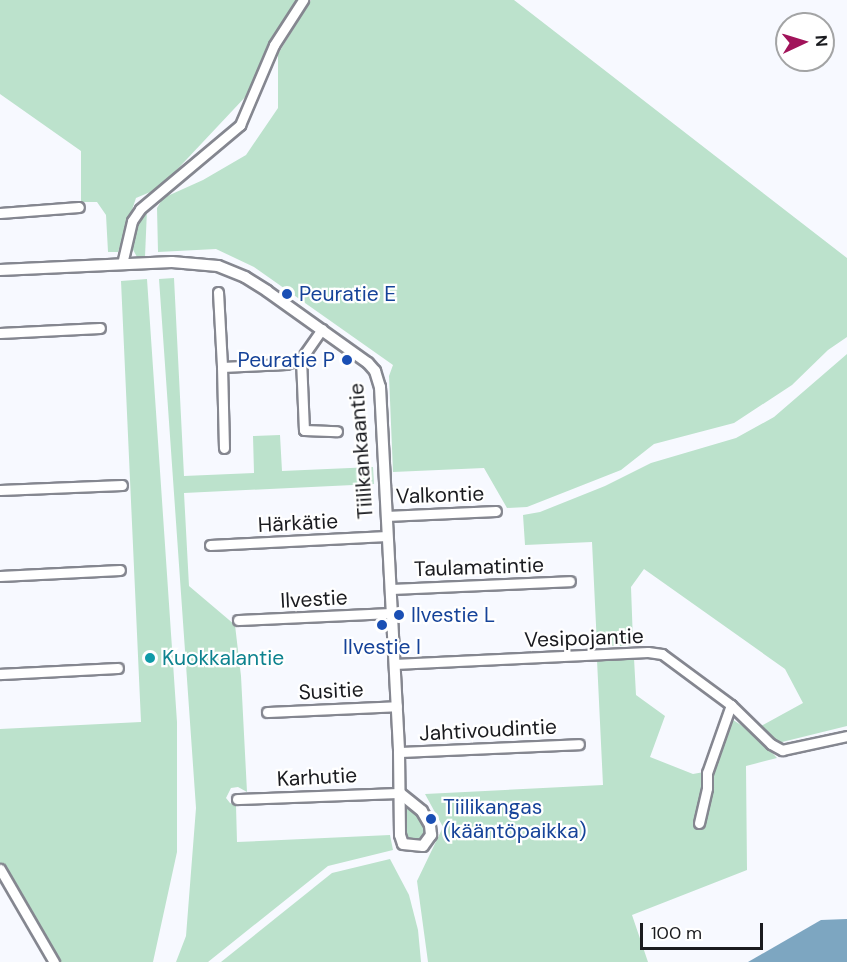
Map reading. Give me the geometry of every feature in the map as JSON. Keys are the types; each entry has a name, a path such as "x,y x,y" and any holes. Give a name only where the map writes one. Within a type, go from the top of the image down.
{"street":[{"path":"122,264 132,221 140,209 240,126 274,45 303,0"},
{"path":"0,213 79,207"},
{"name":"Tiilikankaantie","path":"0,270 188,262 226,268 261,286 368,363 381,387 386,516 397,706 400,793 403,844 423,846 431,835 430,825 422,811 400,793"},
{"path":"218,292 224,448"},
{"path":"0,333 100,328"},
{"path":"222,367 286,364 301,359 322,329"},
{"path":"301,359 304,430 337,430"},
{"path":"0,490 123,485"},
{"name":"Valkontie","path":"386,516 496,511"},
{"name":"Härkätie","path":"210,545 387,536"},
{"path":"0,576 120,570"},
{"name":"Taulamatintie","path":"390,589 570,581"},
{"name":"Ilvestie","path":"238,620 392,613"},
{"name":"Vesipojantie","path":"394,664 648,652 662,654 731,705 771,744 782,750 847,735"},
{"path":"0,674 118,668"},
{"path":"699,823 707,788 707,773 731,705"},
{"name":"Susitie","path":"267,712 397,706"},
{"name":"Jahtivoudintie","path":"399,752 579,744"},
{"name":"Karhutie","path":"237,799 400,793"},
{"path":"0,869 54,962"}],"green space":[{"path":"0,0 297,0 271,41 249,93 171,176 155,190 136,198 118,252 108,252 106,215 97,202 81,202 81,151 0,94"},
{"path":"311,0 514,0 847,258 847,337 828,350 792,385 734,423 654,444 621,470 527,507 507,508 484,468 393,472 389,376 393,365 254,267 216,249 158,252 157,208 163,198 203,180 246,155 278,108 278,54"},
{"path":"147,209 145,257 137,257 131,246 135,221"},
{"path":"174,278 184,476 254,473 253,436 280,435 282,471 373,467 374,484 184,493 189,586 235,625 241,676 247,792 238,787 231,788 226,798 230,803 236,805 237,842 390,835 393,850 328,866 208,962 176,962 186,936 196,808 159,279"},
{"path":"147,279 177,722 177,852 153,962 59,962 0,863 0,729 141,722 121,281"},
{"path":"847,354 847,726 778,743 761,726 803,703 785,669 644,569 631,587 633,642 630,646 597,646 592,542 525,545 523,515 540,512 605,486 651,463 736,438 774,417"},
{"path":"634,658 636,695 665,716 650,757 693,774 715,770 730,718 755,734 777,758 746,766 747,870 632,915 648,962 428,962 417,881 443,827 425,794 603,785 597,660"},
{"path":"404,801 415,808 427,831 425,840 411,843 407,837"},
{"path":"390,859 409,895 418,930 421,962 221,962 332,873"}],"water":[{"path":"847,919 847,962 748,962 821,920"}],"place":[{"name":"Peuratie E","path":"287,294"},
{"name":"Peuratie P","path":"347,360"},
{"name":"Ilvestie L","path":"399,615"},
{"name":"Ilvestie I","path":"382,625"},
{"name":"Kuokkalantie","path":"150,658"},
{"name":"Tiilikangas (kääntöpaikka)","path":"431,819"}]}
